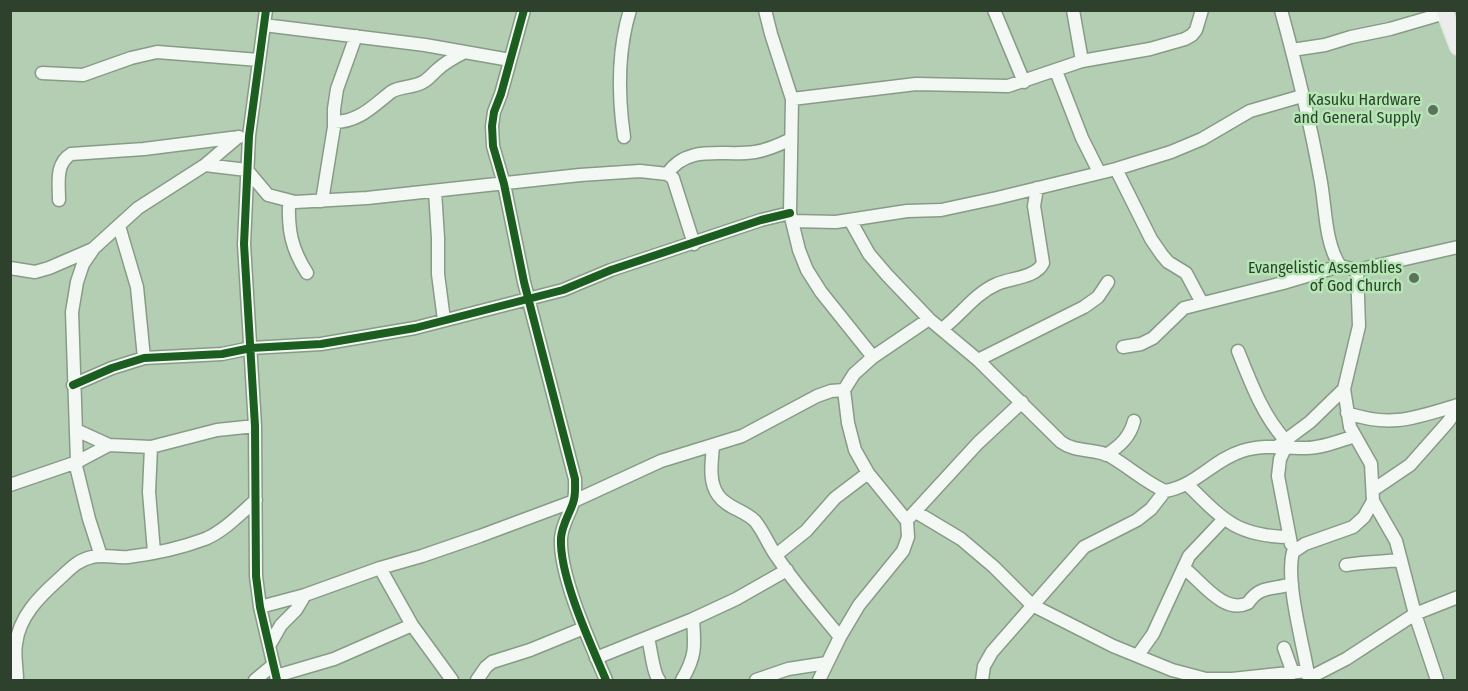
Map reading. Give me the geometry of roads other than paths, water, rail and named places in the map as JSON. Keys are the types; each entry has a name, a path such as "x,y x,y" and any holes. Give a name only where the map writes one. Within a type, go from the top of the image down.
{"main road":[{"path":"1444,12 1457,45"}],"street":[{"path":"266,10 244,137 247,170 244,244 255,426 256,576 269,646 267,677 334,659 412,625"},
{"path":"524,10 492,126 493,146 504,184 528,299 575,479 574,501 563,527 562,547 567,576 584,628 606,681"},
{"path":"624,137 618,74 630,10"},
{"path":"765,10 792,99 791,217 798,250 807,270 834,309 873,357"},
{"path":"994,10 1024,82"},
{"path":"1073,10 1082,61"},
{"path":"792,99 916,84 964,84 995,87 1024,82 1082,61 1150,49 1185,39 1196,30 1202,10"},
{"path":"1281,10 1320,177 1329,237 1333,253 1340,266"},
{"path":"1292,50 1324,45 1390,29 1444,12"},
{"path":"264,25 356,36 510,60"},
{"path":"321,201 328,169 337,89 356,36"},
{"path":"42,73 83,75 138,56 157,52 259,60"},
{"path":"334,122 355,119 380,103 393,91 421,83 449,61 465,52"},
{"path":"1056,71 1078,129 1099,172"},
{"path":"73,385 112,368 144,358 222,354 251,348 321,344 444,320 563,290 611,270 761,220 791,217 818,223 907,211 941,210 1037,188 1116,169 1171,152 1202,139 1250,111 1302,96"},
{"path":"101,556 89,519 76,462 72,312 77,282 83,264 94,248 159,193 205,165 244,137"},
{"path":"59,200 60,165 64,158 71,154 87,151 144,149 244,137"},
{"path":"667,174 674,164 698,155 753,152 772,148 790,139"},
{"path":"205,165 247,170 268,195 290,201 321,201 435,191 580,175 640,171 667,174 673,178 694,243"},
{"path":"1116,169 1151,239 1168,262 1186,273 1202,303"},
{"path":"942,329 962,313 983,291 1009,279 1030,274 1041,267 1043,263 1034,206 1037,188"},
{"path":"435,191 438,274 444,320"},
{"path":"245,210 268,195"},
{"path":"290,201 290,235 298,259 307,273"},
{"path":"850,220 877,264 929,320 978,360 1068,448 1107,455 1140,478 1165,491"},
{"path":"119,226 137,287 144,358"},
{"path":"1123,347 1147,342 1162,331 1184,308 1340,266 1357,270 1458,247"},
{"path":"10,268 35,272 94,248"},
{"path":"1357,270 1359,326 1344,389 1347,413 1355,436 1371,464 1373,495 1396,541 1415,614 1437,681"},
{"path":"978,360 1084,307 1098,297 1108,282"},
{"path":"929,320 873,357 854,374 844,390 848,423 855,450 868,473 911,516 961,539 1011,583 1032,605 1113,646 1185,677 1232,679 1293,673 1308,677 1346,659 1415,614 1458,597"},
{"path":"1238,351 1262,409 1283,444"},
{"path":"1293,552 1278,476 1283,444 1311,422 1344,389"},
{"path":"260,607 305,595 380,568 442,550 574,501 661,461 754,430 817,396 831,391 844,390"},
{"path":"819,681 840,637 859,605 903,551 911,516 978,443 1022,402"},
{"path":"1347,413 1368,420 1399,421 1458,406"},
{"path":"1353,527 1364,517 1373,495 1390,477 1410,465 1422,454 1458,406"},
{"path":"1107,455 1125,440 1134,421"},
{"path":"76,430 109,445 151,447 217,430 255,426"},
{"path":"969,681 1084,547 1137,520 1151,509 1165,491 1188,484 1236,452 1283,444 1306,448 1355,436"},
{"path":"10,485 76,462 109,445"},
{"path":"713,445 711,468 717,495 727,504 745,512 756,523 787,570 840,637"},
{"path":"151,447 150,528 154,552"},
{"path":"776,555 806,531 835,498 868,473"},
{"path":"1373,473 1390,477"},
{"path":"1188,484 1233,526 1268,537 1289,537"},
{"path":"17,681 18,633 32,605 75,563 101,556 130,556 154,552 206,538 230,524 256,500"},
{"path":"1138,655 1153,634 1189,556 1224,519"},
{"path":"1308,677 1292,584 1293,552 1296,548 1353,527 1384,521"},
{"path":"1346,565 1401,560"},
{"path":"380,568 412,625 450,680"},
{"path":"1184,568 1198,578 1214,596 1238,606 1248,603 1259,591 1292,584"},
{"path":"596,658 693,619 736,599 787,570"},
{"path":"1042,594 1047,612"},
{"path":"269,646 281,625 296,610 305,595"},
{"path":"685,680 694,653 693,619"},
{"path":"477,681 492,662 530,650 584,628"},
{"path":"648,638 654,656 655,674 659,681"},
{"path":"1284,648 1293,673"},
{"path":"756,681 788,669 827,663"},
{"path":"982,681 984,666"}],"place":[{"name":"Kasuku Hardware and General Supply","path":"1433,110"},
{"name":"Evangelistic Assemblies of God Church","path":"1414,278"}]}
